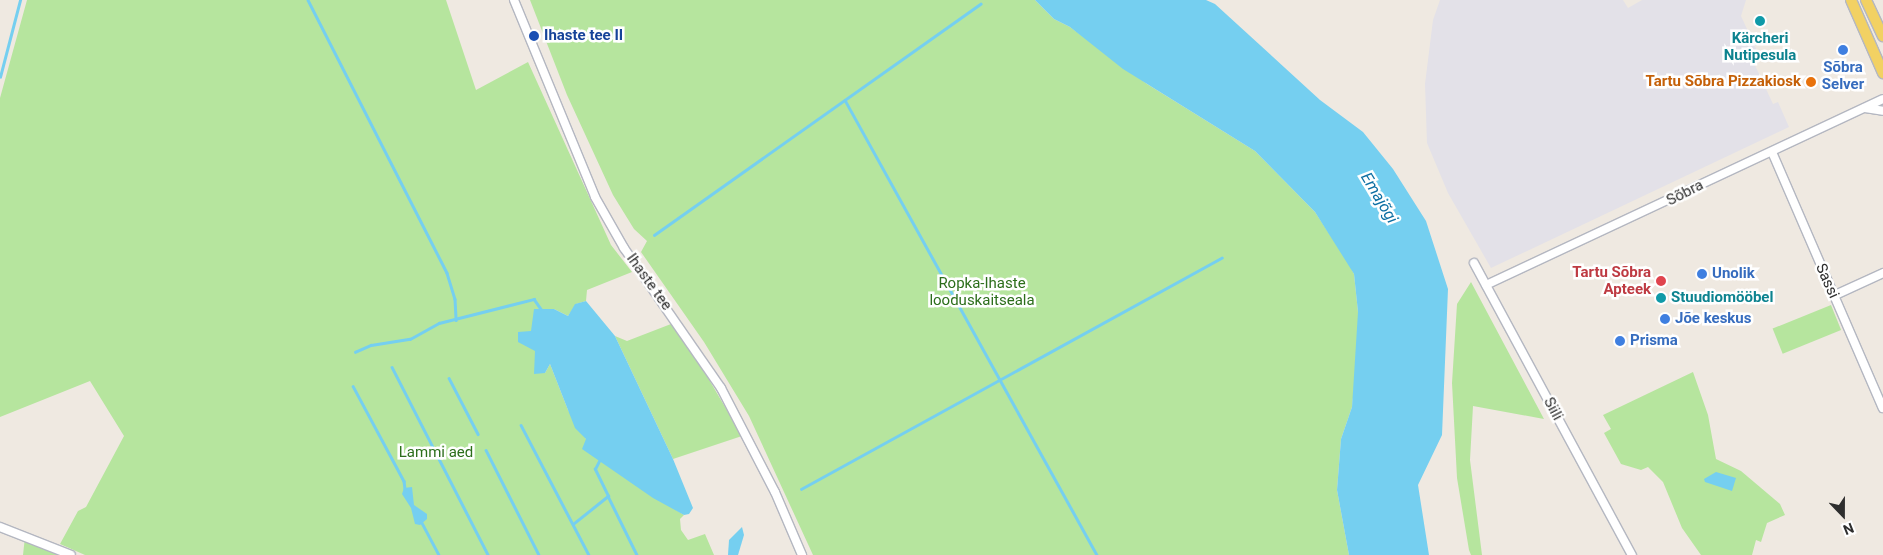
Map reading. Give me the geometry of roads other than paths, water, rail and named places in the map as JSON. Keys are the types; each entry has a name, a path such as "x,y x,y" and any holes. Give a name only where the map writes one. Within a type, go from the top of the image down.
{"main road":[{"path":"1851,0 1883,73"},
{"path":"1866,0 1883,36"}],"street":[{"name":"Ihaste tee","path":"514,0 595,197 624,248 721,388 775,492 802,555"},
{"name":"Sõbra","path":"1486,285 1883,99"},
{"path":"1864,108 1883,111"},
{"name":"Sassi","path":"1772,152 1883,408"},
{"name":"Siili","path":"1474,263 1632,555"},
{"path":"1833,296 1883,273"},
{"path":"0,526 71,555"}],"water":[{"name":"Emajõgi","path":"1035,0 1206,0 1215,4 1320,100 1363,132 1393,169 1426,221 1448,289 1442,435 1418,485 1429,555 1349,555 1337,490 1341,439 1352,407 1358,312 1354,274 1315,212 1255,151 1123,69 1070,27 1054,19"},
{"path":"586,301 615,336 673,459 693,508 689,514 684,515 653,498 582,449 586,439 575,428 550,364 545,373 534,374 535,351 518,342 518,332 531,331 534,309 554,309 568,316 575,304"},
{"path":"1716,472 1736,478 1732,491 1705,482 1704,479"},
{"path":"412,487 414,505 427,514 427,519 420,525 415,524 411,508 402,494 404,488"},
{"path":"742,527 744,535 738,555 728,555 729,540"}],"waterway":[{"path":"0,77 20,0"},
{"path":"308,0 447,273 455,299 456,320"},
{"path":"654,235 980,4"},
{"path":"845,100 1097,555"},
{"path":"801,489 1222,258"},
{"path":"355,352 371,345 410,339 439,323 534,299 541,309"},
{"path":"392,367 488,555"},
{"path":"449,378 478,434"},
{"path":"353,386 404,481 405,489"},
{"path":"521,425 589,555"},
{"path":"486,450 539,555"},
{"path":"573,524 608,496 595,469 599,461"},
{"path":"608,496 637,555"},
{"path":"421,521 439,555"}],"place":[{"name":"Kärcheri Nutipesula","path":"1760,21"},
{"name":"Ihaste tee II","path":"534,36"},
{"name":"Sõbra Selver","path":"1843,50"},
{"name":"Tartu Sõbra Pizzakiosk","path":"1811,82"},
{"name":"Unolik","path":"1702,274"},
{"name":"Tartu Sõbra Apteek","path":"1661,281"},
{"name":"Stuudiomööbel","path":"1661,298"},
{"name":"Jõe keskus","path":"1665,319"},
{"name":"Prisma","path":"1620,341"}],"park label":[{"name":"Ropka-Ihaste looduskaitseala","path":"982,292"},
{"name":"Lammi aed","path":"436,453"}]}
